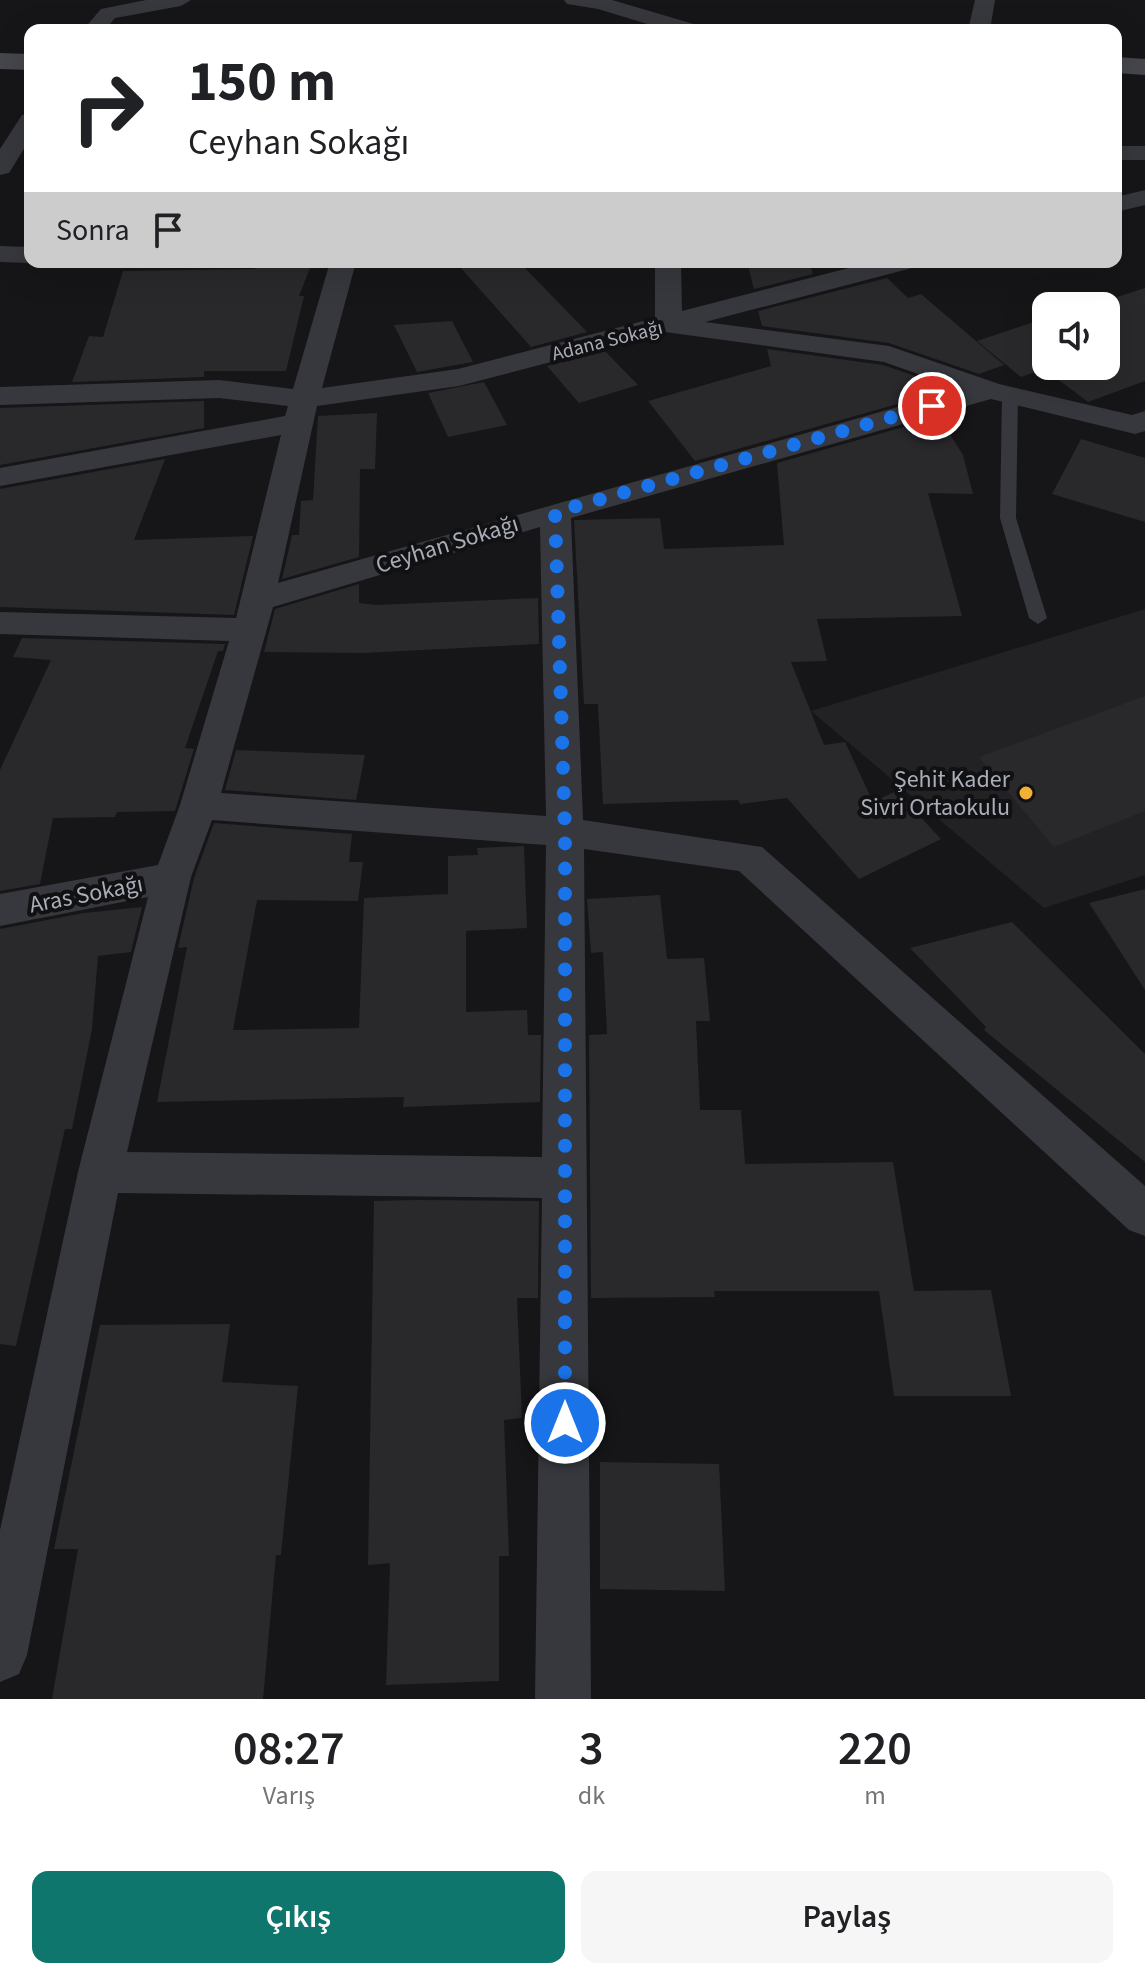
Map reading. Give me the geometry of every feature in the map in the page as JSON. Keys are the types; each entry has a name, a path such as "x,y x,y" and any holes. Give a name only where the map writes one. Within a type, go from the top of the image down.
{"main road":[{"path":"0,61 24,62"},
{"path":"1122,65 1145,67"}],"street":[{"path":"104,7 181,0"},
{"path":"574,0 601,2 670,24"},
{"path":"980,24 985,0"},
{"path":"0,168 24,130"},
{"path":"1122,153 1145,153"},
{"path":"1122,203 1145,197"},
{"path":"0,254 24,255"},
{"path":"0,1655 100,1172 172,877 199,805 253,615 341,268"},
{"path":"668,268 669,325 889,354 1000,393"},
{"name":"Adana Sokağı","path":"0,477 459,377 881,268"},
{"path":"0,396 219,389 303,411"},
{"name":"Ceyhan Sokağı","path":"0,623 253,615 555,512 1000,393 1142,424"},
{"path":"555,512 565,832 563,1699"},
{"path":"199,805 565,832 749,858 1145,1215"},
{"name":"Aras Sokağı","path":"0,910 172,877"},
{"path":"100,1172 566,1178"}],"lane":[{"path":"1000,393 1008,518 1038,618"}],"shaded area":[{"name":"Şehit Kader Sivri Ortaokulu","path":"1145,609 1145,875 1044,908 811,711"}],"building":[{"path":"310,268 299,296 304,296 286,371 204,371 204,377 72,382 89,336 103,337 123,271"},
{"path":"461,268 525,268 587,332 531,347"},
{"path":"749,268 811,268 813,274 754,289"},
{"path":"887,278 908,298 921,294 1004,365 979,374 889,343 762,326 758,311"},
{"path":"1145,288 1145,381 1088,402 1059,380 1120,380 1120,296"},
{"path":"452,321 473,362 417,372 394,325"},
{"path":"1032,323 1032,373 1021,377 977,341"},
{"path":"767,349 883,365 944,386 925,393 926,396 695,461 648,401 771,366"},
{"path":"605,351 638,385 579,403 547,366"},
{"path":"484,382 507,425 448,437 428,393"},
{"path":"204,401 204,428 0,465 0,408"},
{"path":"377,413 375,469 360,469 359,557 282,579 292,535 299,535 301,501 313,500 318,416"},
{"path":"939,417 963,455 973,494 928,493 962,616 817,619 827,661 791,662 824,745 845,742 873,802 896,791 941,839 859,879 787,798 740,804 738,800 603,804 598,704 584,704 574,520 660,518 664,549 784,545 777,463"},
{"path":"1081,439 1145,458 1145,522 1052,494"},
{"path":"165,459 134,540 253,536 234,615 0,607 0,489"},
{"path":"359,584 359,603 376,605 538,598 539,644 364,653 264,652 275,609"},
{"path":"22,638 225,644 223,651 218,651 185,748 194,749 175,811 117,812 115,817 53,818 40,884 0,891 0,770 51,660 13,657"},
{"path":"1145,696 1145,811 1054,847 979,757"},
{"path":"236,750 365,755 356,800 225,790"},
{"path":"214,823 352,834 349,862 363,862 358,901 257,900 233,1030 359,1028 364,898 448,894 448,856 478,855 477,848 524,846 527,928 466,931 466,1012 527,1010 528,1035 541,1035 540,1102 403,1107 404,1097 157,1102 187,947 178,948 194,878"},
{"path":"1145,889 1145,990 1089,903"},
{"path":"660,895 667,959 704,958 710,1021 696,1021 700,1110 741,1110 745,1164 893,1162 914,1291 991,1290 1011,1396 894,1396 879,1291 714,1291 715,1297 591,1298 589,1035 607,1034 603,952 591,953 587,899"},
{"path":"142,907 131,952 98,956 92,1029 72,1129 65,1129 16,1346 0,1344 0,929 84,913"},
{"path":"1012,922 1145,1054 1145,1162 984,1030 986,1027 910,948"},
{"path":"374,1201 539,1201 538,1298 517,1298 522,1418 504,1420 509,1556 499,1556 499,1681 386,1685 390,1563 368,1565"},
{"path":"230,1324 222,1382 298,1386 281,1555 276,1555 263,1699 52,1699 78,1549 54,1549 100,1325"},
{"path":"600,1462 719,1464 725,1591 600,1589"}],"place":[{"name":"Şehit Kader Sivri Ortaokulu","path":"1026,793"}],"route":[{"path":"565,1423 565,832 555,512 932,406"}]}
